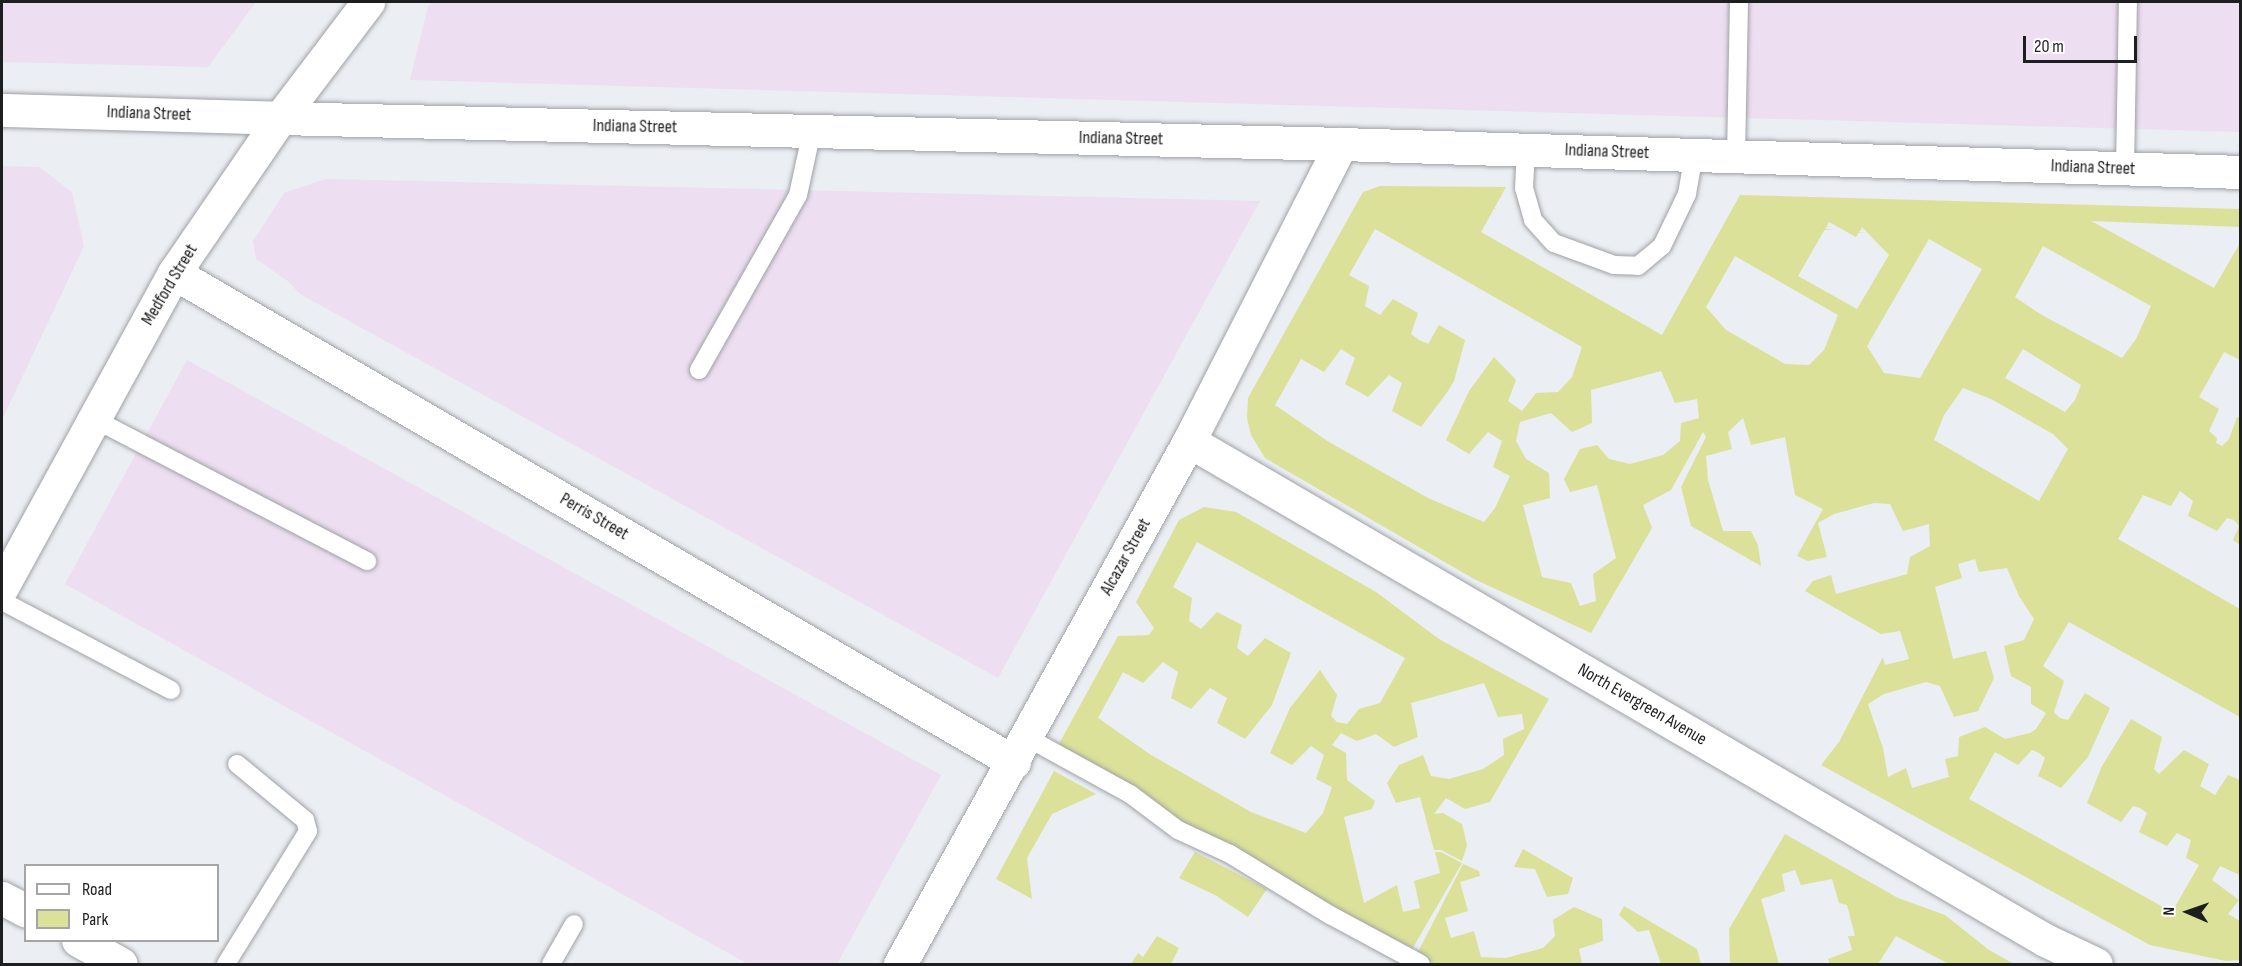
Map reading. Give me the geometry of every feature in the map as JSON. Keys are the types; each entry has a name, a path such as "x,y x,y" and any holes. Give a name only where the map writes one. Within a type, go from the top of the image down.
{"street":[{"name":"Medford Street","path":"2,587 174,273 280,118 368,2"},
{"name":"Indiana Street","path":"2,110 1341,144 2241,172"},
{"name":"Alcazar Street","path":"900,964 1021,750 1190,441 1341,144"},
{"name":"Perris Street","path":"174,273 1021,750"},
{"name":"North Evergreen Avenue","path":"1190,441 2045,940 2096,964"},
{"path":"2,898 24,910"},
{"path":"82,942 122,964"}],"lane":[{"path":"1736,157 1739,2"},
{"path":"2125,169 2128,2"},
{"path":"699,370 798,195 812,131"},
{"path":"1526,150 1524,188 1533,220 1554,243 1614,265 1638,266 1662,246 1687,194 1694,155"},
{"path":"94,419 367,561"},
{"path":"2,601 171,690"},
{"path":"1021,750 1130,794 1178,830 1230,854 1330,915 1421,964"},
{"path":"226,964 308,831 305,820 237,764"},
{"path":"551,964 574,924"}],"shaded area":[{"path":"2,2 256,2 208,67 2,62"},
{"path":"432,2 2240,2 2240,132 410,80 428,6"},
{"path":"2,166 39,167 72,192 84,246 2,420"},
{"path":"326,179 1260,201 998,678 300,294 289,282 256,259 253,241 284,193"},
{"path":"187,360 941,775 837,964 748,964 65,584"}],"green space":[{"path":"1380,186 1506,187 1481,232 1662,335 1740,195 2240,209 2240,227 2091,221 2214,288 2240,243 2240,360 2224,352 2199,397 2219,409 2209,431 2217,438 2216,443 2222,446 2229,439 2237,417 2240,418 2240,545 2233,540 2239,526 2234,520 2227,518 2217,531 2188,516 2193,501 2180,491 2171,506 2143,495 2118,539 2240,609 2240,717 2069,622 2043,666 2064,681 2054,712 2060,718 2068,720 2085,693 2110,708 2088,757 2061,788 2038,776 2045,758 2039,753 2032,750 2018,765 1995,752 1969,799 2172,912 2199,865 2186,858 2191,840 2177,833 2167,846 2139,832 2147,813 2140,808 2133,806 2121,822 2087,803 2102,766 2131,719 2162,737 2154,769 2159,774 2184,750 2209,764 2200,786 2215,795 2228,775 2240,780 2240,875 2220,866 2212,880 2239,900 2228,914 2240,921 2240,960 2226,961 2150,945 1821,765 1839,742 1883,657 1885,665 1909,659 1900,631 1881,634 1805,591 1813,581 1831,575 1836,594 1907,574 1910,557 1930,546 1929,524 1903,531 1890,504 1874,503 1834,514 1818,523 1827,557 1808,561 1797,556 1823,509 1795,495 1785,437 1751,445 1743,418 1728,432 1732,449 1706,456 1708,480 1723,531 1751,531 1758,545 1761,566 1691,526 1681,487 1706,437 1703,432 1671,490 1643,505 1652,528 1591,633 1474,579 1265,458 1251,435 1247,418 1248,398 1363,192","holes":["1829,222 1856,237 1862,227 1889,255 1857,309 1798,276","1375,229 1582,347 1572,377 1558,392 1536,393 1522,411 1508,401 1516,380 1494,357 1469,391 1446,440 1469,454 1488,432 1502,441 1493,467 1510,476 1495,508 1484,522 1428,498 1329,442 1275,405 1301,359 1324,372 1341,349 1355,358 1345,384 1368,397 1389,375 1402,383 1392,411 1421,427 1454,381 1465,340 1439,325 1428,344 1419,340 1411,334 1418,313 1393,299 1380,315 1365,306 1369,286 1349,275","1929,239 1982,269 1920,378 1884,373 1867,346","2043,246 2151,306 2136,339 2122,358 2040,314 2015,297","1735,256 1838,315 1824,350 1809,365 1785,364 1726,330 1706,307","2023,349 2081,385 2075,400 2065,412 2005,378","1661,371 1675,403 1697,399 1699,418 1681,423 1680,441 1663,455 1630,464 1609,459 1597,445 1580,449 1564,479 1570,492 1597,485 1616,558 1593,574 1596,601 1580,606 1571,583 1542,577 1523,505 1550,498 1549,473 1526,459 1516,441 1520,422 1551,413 1572,432 1592,423 1591,390","1963,388 1991,399 2053,434 2068,449 2039,501 1934,440 1944,415","1975,559 1979,572 2007,568 2019,596 2034,619 2024,640 2004,646 2011,676 2031,687 2031,704 2046,713 2036,729 2030,733 2005,739 1985,727 1959,737 1958,756 1945,759 1949,777 1912,788 1906,768 1888,777 1883,748 1868,704 1884,694 1926,682 1940,686 1954,717 1978,711 1994,678 1986,651 1953,659 1935,587 1962,578 1958,564"]},
{"path":"1204,507 1236,512 1376,592 1439,639 1549,699 1490,802 1465,809 1446,798 1434,814 1443,813 1462,824 1467,845 1462,861 1441,850 1434,850 1420,797 1396,803 1387,783 1399,765 1423,755 1431,776 1449,779 1483,769 1504,755 1503,739 1524,729 1522,714 1498,717 1484,683 1411,703 1418,737 1394,747 1376,734 1357,741 1341,733 1332,745 1346,753 1347,780 1375,801 1372,809 1344,817 1364,903 1397,885 1403,912 1420,908 1414,881 1440,873 1435,852 1441,852 1462,863 1411,951 1054,753 1118,636 1149,635 1154,628 1136,602 1179,520","holes":["1197,542 1405,658 1380,703 1359,709 1347,724 1337,722 1331,716 1337,695 1320,670 1290,708 1270,753 1292,765 1311,746 1324,755 1316,779 1332,787 1323,813 1306,833 1251,812 1151,755 1098,718 1123,672 1143,683 1163,662 1178,672 1171,698 1191,709 1210,688 1227,698 1217,723 1245,739 1272,705 1291,653 1265,638 1248,656 1237,648 1242,625 1217,612 1201,629 1189,621 1192,598 1173,587"]},
{"path":"1054,771 1096,794 1052,814 1027,858 1032,899 996,879"},
{"path":"1785,834 1898,898 1945,915 1989,950 2014,964 1949,964 1896,936 1878,964 1830,964 1828,959 1852,950 1848,936 1855,936 1847,905 1839,903 1832,879 1801,885 1795,870 1782,874 1785,891 1761,899 1779,964 1730,964 1729,929"},
{"path":"1523,849 1573,878 1568,894 1547,897 1535,869 1514,867"},
{"path":"1195,852 1267,889 1248,917 1215,895 1179,878"},
{"path":"1463,864 1479,871 1480,876 1460,882 1468,911 1445,918 1451,938 1474,931 1481,957 1506,958 1543,948 1555,936 1553,920 1574,907 1602,919 1603,941 1579,949 1582,964 1434,964 1417,954"},
{"path":"1624,906 1697,949 1701,964 1661,964 1649,930 1638,932 1619,915"},
{"path":"1157,936 1179,948 1171,964 1131,964 1138,953 1143,957"}]}
